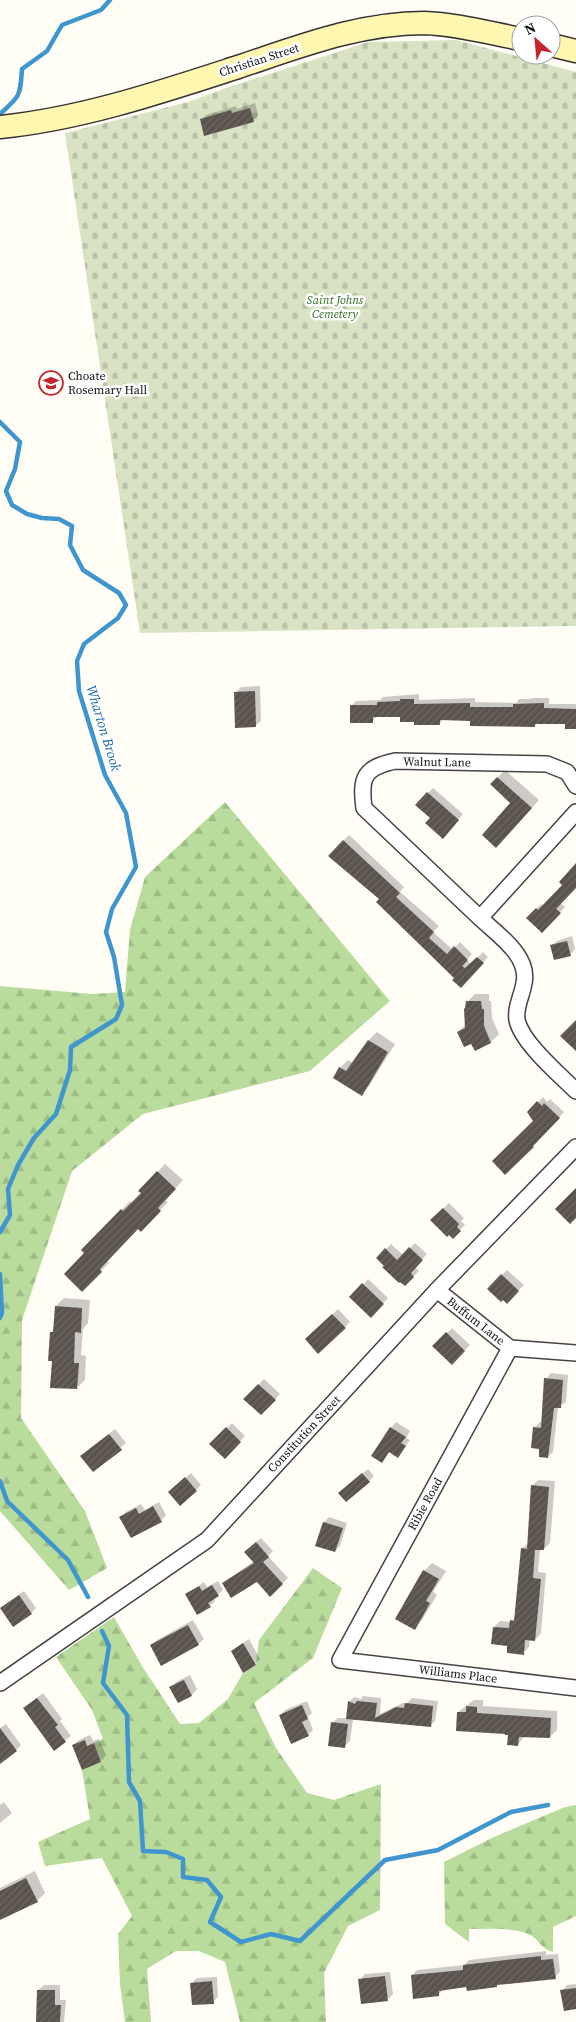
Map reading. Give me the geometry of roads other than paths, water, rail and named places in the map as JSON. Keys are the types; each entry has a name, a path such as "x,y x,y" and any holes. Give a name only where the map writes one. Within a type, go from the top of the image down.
{"main road":[{"name":"Christian Street","path":"2,127 104,107 148,96 326,38 362,29 424,24 458,26 511,37"},
{"path":"561,47 576,51"}],"street":[{"name":"Walnut Lane","path":"576,786 567,772 547,764 395,761 377,765 368,773 362,789 364,808 517,954 523,968 525,981 517,1004 517,1020 525,1039 576,1091"},
{"path":"480,918 576,812"},
{"name":"Constitution Street","path":"0,1683 207,1540 437,1290 576,1147"},
{"name":"Buffum Lane","path":"437,1290 510,1348 576,1353"},
{"name":"Ribie Road","path":"340,1660 510,1348"},
{"name":"Williams Place","path":"340,1660 576,1688"}],"waterway":[{"name":"Wharton Brook","path":"0,114 16,99 20,90 22,69 47,51 62,25 101,10 110,0"},
{"name":"Wharton Brook","path":"0,422 20,442 15,469 6,491 12,505 27,514 42,518 59,519 72,526 70,545 83,570 119,593 126,605 118,618 84,644 77,661 79,691 105,775 126,813 136,867 112,909 106,932 114,957 122,1005 116,1019 71,1047 70,1070 56,1114 34,1138 18,1165 8,1189 10,1215 0,1232"},
{"name":"Wharton Brook","path":"0,1274 2,1313 0,1318"},
{"path":"0,1481 7,1501 68,1560 88,1597"},
{"path":"102,1631 109,1646 103,1683 127,1715 129,1782 140,1801 143,1851 166,1852 183,1859 183,1877 207,1880 221,1897 210,1922 241,1942 271,1934 300,1941 385,1860 438,1850 511,1812 548,1805"}],"place":[{"name":"Choate Rosemary Hall","path":"51,383"}],"park label":[{"name":"Saint Johns Cemetery","path":"335,307"}]}
